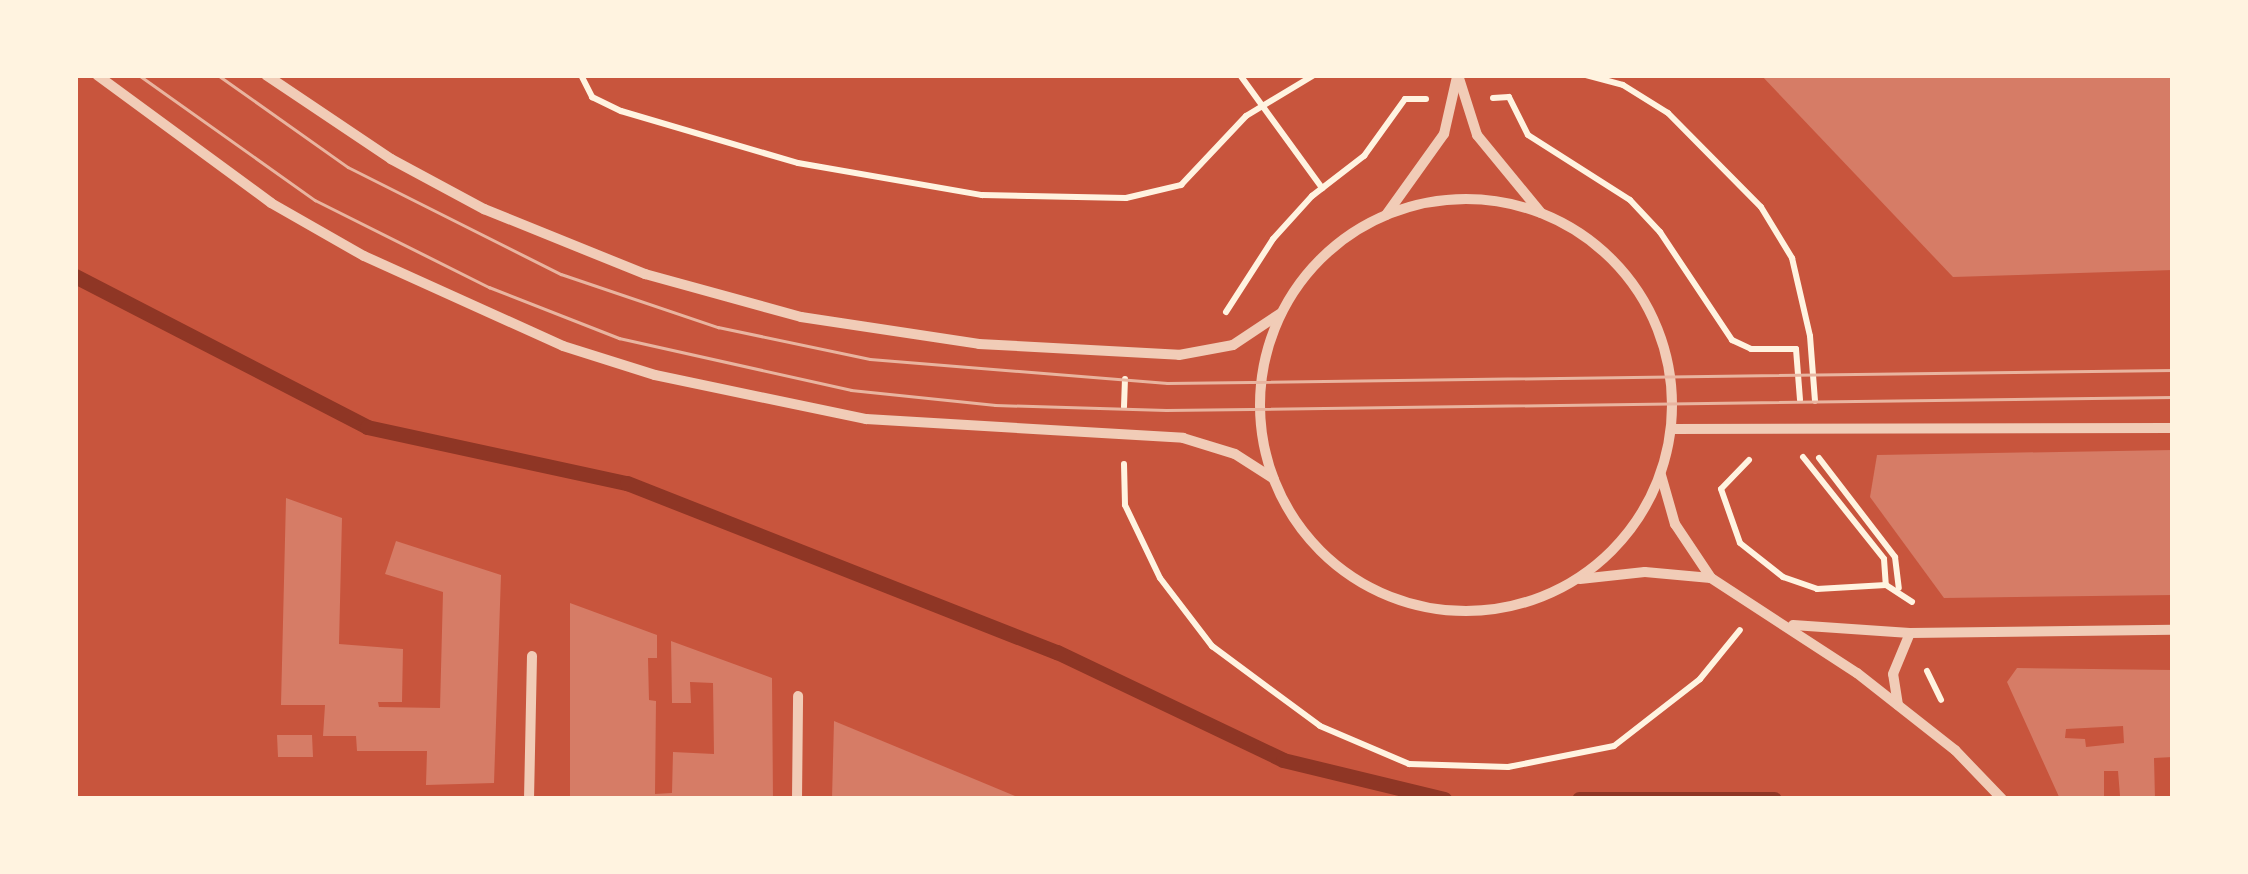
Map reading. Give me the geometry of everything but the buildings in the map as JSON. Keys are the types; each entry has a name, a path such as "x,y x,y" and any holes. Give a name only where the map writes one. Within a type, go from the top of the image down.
{"street":[{"path":"97,75 271,203 364,256 563,346 655,375 866,420 1123,434 1212,444 1274,479"},
{"path":"266,75 391,159 484,209 645,274 875,331 1126,354 1208,352 1233,345 1282,312 1336,245 1386,216 1416,205 1479,200 1542,214"},
{"path":"1386,216 1429,160 1458,98 1458,75"},
{"path":"1458,98 1491,157 1542,214 1599,248 1643,299 1668,361 1671,428 1661,474 1636,523 1574,580"},
{"path":"1282,312 1260,395 1274,479 1316,546 1347,573 1407,601 1460,611 1500,608 1574,580 1645,572 1712,578"},
{"path":"1671,428 2173,428"},
{"path":"1661,474 1674,524 1712,578 1787,624 1898,704 2002,799"},
{"path":"1787,624 1910,633 2173,630"},
{"path":"1898,704 1892,674 1910,633"},
{"path":"529,799 532,656"},
{"path":"798,696 798,799"}],"path":[{"path":"581,75 592,98 798,163 982,195 1126,198 1181,185 1262,106 1314,75"},
{"path":"1240,75 1322,188"},
{"path":"1211,326 1273,239 1322,188 1364,156 1405,99 1509,98 1528,135 1630,200 1684,264 1732,340 1750,349 1796,349 1803,457 1884,559 1886,585"},
{"path":"1126,354 1124,505 1160,578 1212,646 1320,726 1409,764 1508,766 1614,746 1700,679 1783,577"},
{"path":"1765,452 1733,472 1721,489 1740,543 1783,577 1817,589 1886,585 1899,588 1939,632"}],"waterway":[{"path":"75,276 367,427 627,483 1057,652 1283,760 1444,799"},
{"path":"1579,799 1774,799"}],"tram line":[{"path":"139,75 315,200 489,287 619,338 851,390 995,405 1166,410 2173,397"},
{"path":"218,75 348,167 561,274 718,327 870,359 1167,383 2173,370"}]}
